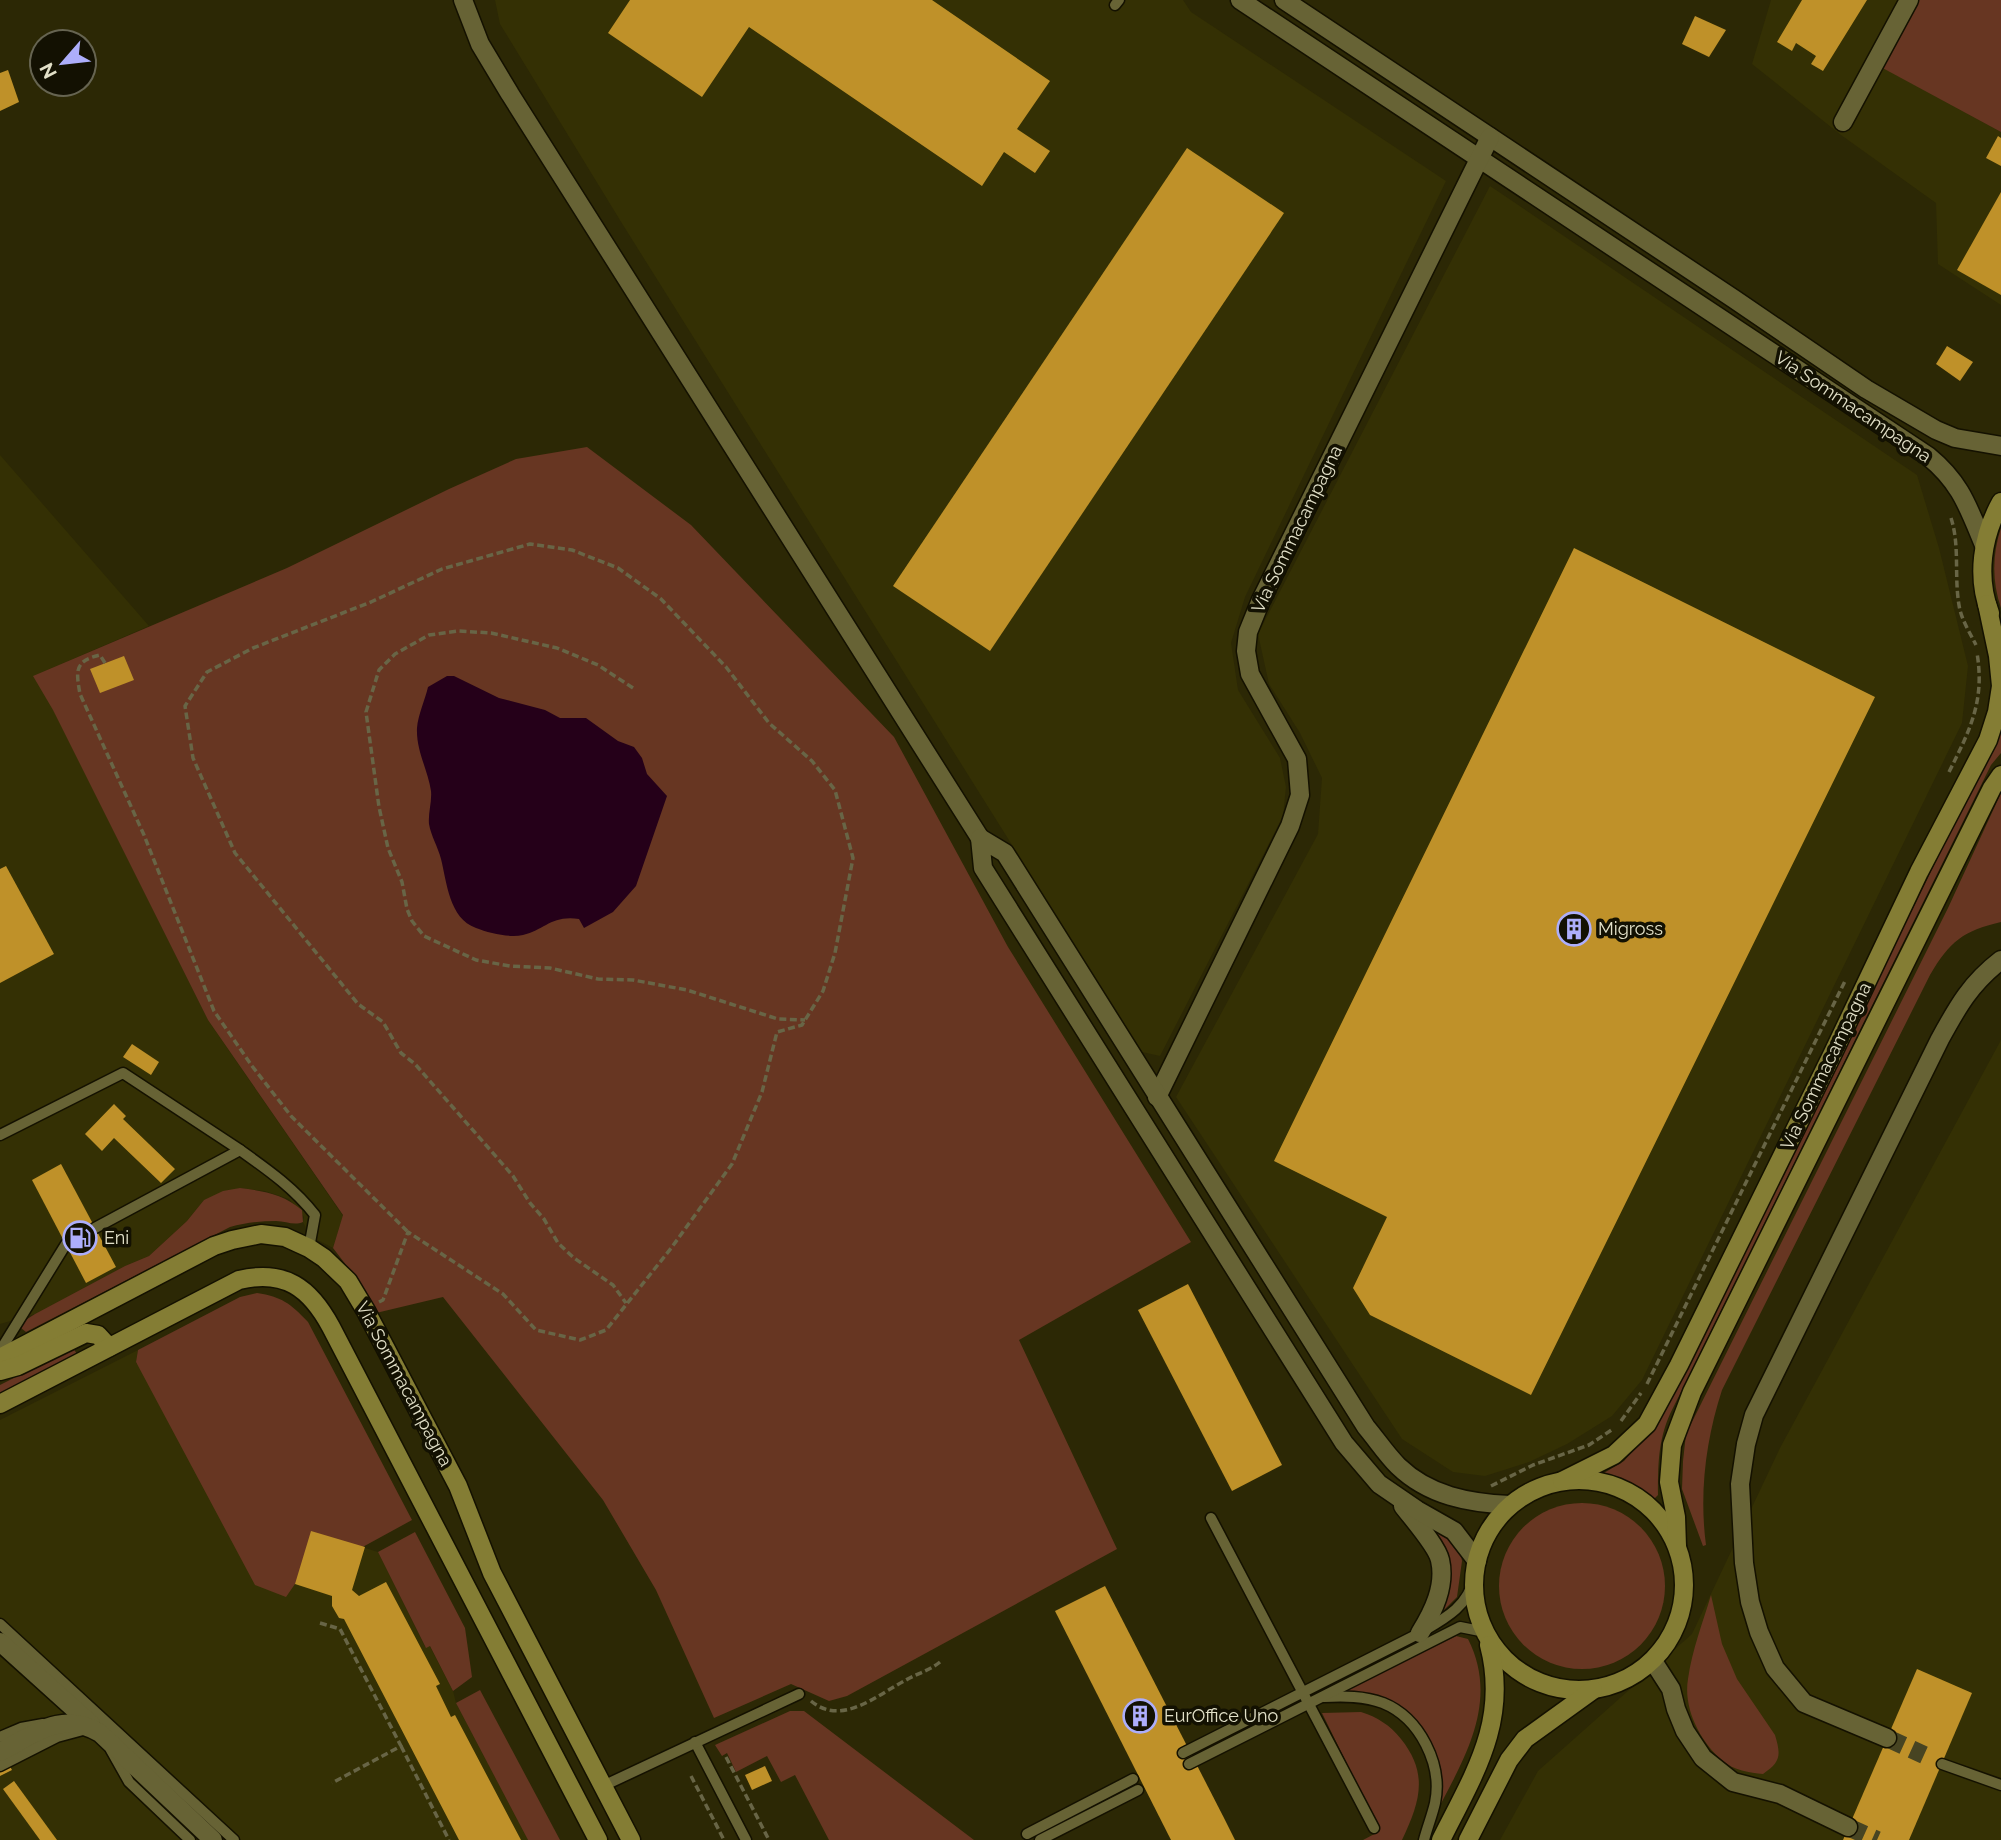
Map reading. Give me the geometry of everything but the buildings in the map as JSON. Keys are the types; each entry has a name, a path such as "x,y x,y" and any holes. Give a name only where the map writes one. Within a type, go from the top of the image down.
{"street":[{"path":"463,0 480,44 510,94 980,838 1005,853 1366,1427 1399,1467 1435,1492 1475,1504 1510,1505"},
{"name":"Via Sommacampagna","path":"1240,0 1928,456 1948,472 1962,494 1984,545"},
{"name":"Via Sommacampagna","path":"1284,0 1866,389 1946,434 1977,443 2001,446"},
{"path":"1843,122 1909,0"},
{"name":"Via Sommacampagna","path":"1157,1097 1290,826 1300,795 1297,759 1250,674 1246,651 1248,632 1267,588 1490,138"},
{"name":"Via Sommacampagna","path":"1441,1840 1486,1745 1494,1713 1496,1670 1476,1606 1476,1569 1489,1531 1510,1505 1534,1489 1562,1481 1614,1455 1647,1424 1679,1365 1826,1067 1919,872 1988,740 1997,712 2001,686 1998,656 1982,575 1984,545 1993,516 2001,502"},
{"name":"Via Sommacampagna","path":"1987,604 2001,638"},
{"name":"Via Sommacampagna","path":"1485,1632 1504,1658 1530,1678 1561,1689 1593,1690 1635,1675 1653,1661 1671,1636 1682,1607 1684,1576 1669,1482 1672,1444 1692,1392 1998,782"},
{"path":"980,838 982,868 1344,1443 1379,1484 1454,1531 1476,1569"},
{"path":"1887,1738 1804,1703 1775,1668 1759,1632 1750,1602 1744,1563 1740,1485 1746,1444 1754,1415 1961,1000 1983,974 2001,960"},
{"name":"Via Sommacampagna","path":"0,1358 223,1243 246,1237 273,1235 285,1237 324,1258 348,1281 366,1311 458,1486 492,1573 631,1840"},
{"path":"0,1404 225,1286 264,1276 293,1283 312,1297 331,1327 598,1840"},
{"path":"0,1371 18,1366 86,1333 98,1335 109,1347"},
{"name":"Via Sommacampagna","path":"1562,1481 1597,1481 1631,1493 1659,1516 1678,1546"},
{"path":"1394,1494 1440,1559 1440,1589 1431,1615 1420,1633"},
{"path":"0,1642 214,1840"},
{"path":"1653,1661 1671,1689 1685,1731 1703,1758 1734,1782 1780,1794 1849,1827"},
{"name":"Via Sommacampagna","path":"1468,1840 1509,1760 1525,1740 1593,1690"},
{"path":"0,1752 62,1722 81,1724 102,1735"}],"lane":[{"path":"0,1135 123,1073 279,1177 315,1215 309,1248"},
{"path":"96,1228 240,1150"},
{"path":"0,1351 66,1244"},
{"path":"1211,1518 1374,1828"},
{"path":"1183,1753 1449,1616 1463,1604 1471,1591 1476,1569"},
{"path":"0,1624 234,1840"},
{"path":"1189,1764 1461,1627 1485,1632"},
{"path":"603,1786 799,1694"},
{"path":"1320,1697 1353,1696 1384,1704 1410,1721 1425,1742 1436,1771 1435,1802 1424,1840"},
{"path":"0,1737 30,1726 62,1722"},
{"path":"0,1766 68,1733 84,1730 102,1735 129,1782 190,1840"},
{"path":"695,1742 746,1840"},
{"path":"1942,1764 2001,1785"},
{"path":"1027,1834 1133,1779"},
{"path":"1040,1840 1138,1790"}],"path":[{"path":"1947,508 1956,539 1960,609 1976,646 1980,684 1973,722 1948,775"},
{"path":"105,663 100,655 89,657 80,664 76,673 80,694 144,835 214,1011 252,1066 291,1116 408,1232 502,1294 536,1330 580,1340 606,1330 672,1247 732,1164 762,1092 777,1032 802,1025 823,991 835,953 853,858 835,790 813,761 769,723 726,667 661,599 618,568 572,550 530,544 442,569 371,602 253,648 206,672 186,706 193,758 235,853 358,1004 383,1022 401,1053 415,1064 513,1176 558,1243 583,1265 613,1285 626,1303"},
{"path":"633,688 598,665 557,648 491,634 458,631 429,635 411,643 379,670 366,712 379,807 388,848 402,882 412,920 424,936 476,960 510,966 551,968 598,979 633,980 687,990 778,1020 805,1020"},
{"path":"1489,1486 1533,1465 1589,1445 1619,1424 1631,1409 1645,1388 1851,970"},
{"path":"366,1311 383,1300 408,1232"},
{"path":"320,1623 340,1629 449,1840"},
{"path":"799,1694 826,1711 853,1709 930,1670 940,1662"},
{"path":"332,1783 401,1746"},
{"path":"726,1758 769,1840"},
{"path":"691,1776 724,1840"}],"shaded area":[{"path":"495,0 1183,0 1191,12 1446,181 1245,597 1231,643 1238,690 1280,758 1286,787 1283,816 1160,1056 1142,1052 623,225 500,24"},
{"path":"1771,0 1912,0 1878,65 2001,132 2001,305 1938,264 1936,203 1841,135 1752,64"},
{"path":"1912,0 2001,0 2001,132 1877,65"},
{"path":"1490,186 1917,475 1939,548 1968,666 1962,723 1642,1380 1612,1416 1567,1444 1529,1462 1485,1476 1453,1472 1402,1439 1176,1097 1318,834 1322,778 1300,733 1269,684 1258,634"},
{"path":"587,447 691,525 894,737 1008,947 1191,1242 1019,1340 1117,1549 847,1696 829,1701 791,1684 714,1718 656,1590 603,1500 443,1297 376,1313 363,1287 333,1248 343,1215 208,1020 53,710 33,676 287,568 516,459"},
{"path":"0,455 149,626 36,675 208,1020 343,1216 333,1248 310,1236 303,1222 304,1217 289,1199 265,1191 240,1188 204,1200 187,1221 149,1256 35,1314 0,1324"},
{"path":"2001,528 2001,608 1994,568"},
{"path":"447,676 454,676 499,698 545,710 560,718 586,718 618,741 634,747 642,758 647,774 667,796 636,886 613,912 584,928 579,919 569,918 517,936 481,930 460,916 451,899 430,828 431,791 417,736 428,687"},
{"path":"2001,730 2001,753 1991,765 1670,1414 1661,1444 1658,1495 1654,1499 1628,1483 1606,1478 1604,1473 1624,1461 1660,1420"},
{"path":"2001,793 2001,922 1977,929 1959,939 1944,954 1930,975 1722,1390 1705,1466 1703,1506 1706,1545 1703,1546 1682,1489 1686,1434 1948,908"},
{"path":"2001,1040 2001,1840 1500,1840 1538,1771 1692,1634 1780,1448"},
{"path":"240,1188 265,1192 288,1200 302,1210 303,1222 296,1224 264,1221 230,1227 26,1332 21,1328 21,1323 35,1314 149,1256 187,1221 204,1200 223,1191"},
{"path":"257,1293 285,1302 308,1322 412,1520 295,1584 286,1597 255,1585 136,1362 138,1350 240,1297"},
{"path":"73,1348 77,1354 0,1394 0,1385"},
{"path":"138,1350 136,1363 311,1531 378,1552 425,1647 429,1645 453,1691 456,1703 528,1840 0,1840 0,1420"},
{"path":"1582,1503 1614,1510 1628,1517 1640,1528 1651,1540 1658,1554 1665,1586 1658,1618 1651,1632 1640,1644 1628,1655 1614,1662 1582,1669 1550,1662 1536,1655 1524,1644 1513,1632 1506,1618 1499,1586 1506,1554 1513,1540 1524,1528 1536,1517 1550,1510"},
{"path":"1424,1524 1453,1539 1460,1550 1462,1561 1457,1597 1436,1618 1446,1596"},
{"path":"415,1532 465,1628 472,1677 453,1691 430,1646 426,1648 378,1552"},
{"path":"1711,1595 1722,1644 1737,1679 1775,1735 1778,1758 1763,1774 1737,1769 1723,1761 1700,1734 1691,1713 1687,1690 1690,1668"},
{"path":"1456,1636 1468,1639 1477,1662 1479,1708 1467,1751 1435,1815 1441,1795 1442,1773 1433,1745 1424,1732 1391,1702 1369,1694 1344,1691"},
{"path":"480,1690 560,1840 528,1840 456,1703"},
{"path":"790,1711 804,1711 974,1840 829,1840 795,1775 781,1782 767,1756 736,1772 727,1753 722,1756 715,1745"},
{"path":"1361,1712 1378,1719 1392,1730 1401,1739 1416,1764 1419,1788 1417,1801 1402,1840 1363,1840 1380,1831 1322,1713"}],"tunnel":[{"path":"1887,1738 1924,1755"},
{"path":"1848,1827 1877,1840"}],"place":[{"name":"Migross","path":"1574,929"},
{"name":"Eni","path":"80,1238"},
{"name":"EurOffice Uno","path":"1140,1716"}]}
